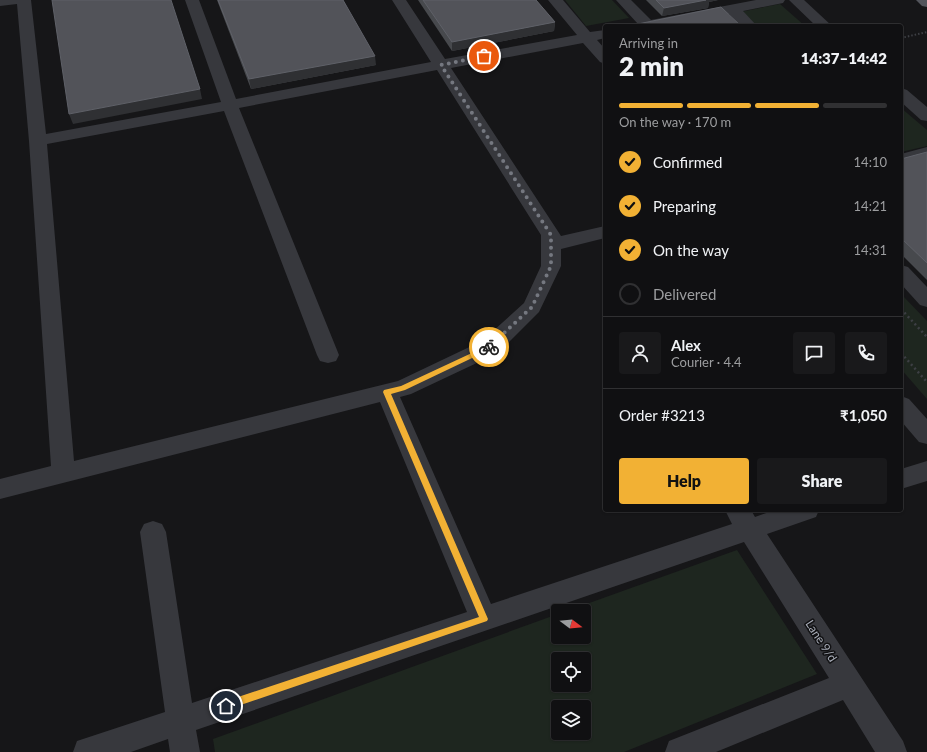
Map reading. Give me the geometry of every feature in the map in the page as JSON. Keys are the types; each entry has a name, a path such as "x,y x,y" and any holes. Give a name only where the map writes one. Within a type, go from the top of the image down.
{"main road":[{"path":"923,0 927,3"}],"street":[{"path":"0,2 15,0"},
{"path":"24,0 38,141 63,472"},
{"path":"192,0 230,105 328,355"},
{"path":"0,489 403,388 490,347 532,307 551,266 551,235 399,0"},
{"path":"555,0 603,57"},
{"path":"623,0 644,24"},
{"path":"656,24 778,0"},
{"path":"796,0 823,24"},
{"path":"732,9 748,24"},
{"path":"38,141 603,34"},
{"path":"903,95 927,116"},
{"path":"903,158 927,152"},
{"path":"551,245 603,232"},
{"path":"903,274 927,300"},
{"path":"387,392 484,619"},
{"path":"903,407 927,435"},
{"path":"903,478 927,471"},
{"path":"88,752 484,619 743,520 794,512"},
{"name":"Lane 9/d","path":"743,520 892,752"},
{"path":"153,532 185,752"},
{"path":"680,752 849,684"}],"path":[{"path":"903,38 927,32"},
{"path":"903,311 927,337"},
{"path":"903,355 927,382"}],"shaded area":[{"path":"565,0 612,0 629,18 586,26"},
{"path":"780,4 803,24 754,24 740,12"},
{"path":"903,110 927,130 927,146 903,152"},
{"path":"903,296 927,321 927,399 903,371"},
{"path":"737,550 817,674 624,752 215,752 213,739 551,617 551,644 591,644 591,604 587,604"}],"building":[{"path":"52,0 171,0 200,89 69,114"},
{"path":"218,0 343,0 375,56 249,79"},
{"path":"423,0 536,0 555,22 452,42"},
{"path":"656,0 706,0 664,8"},
{"path":"721,7 739,24 638,24"},
{"path":"927,152 927,263 903,240 903,158"}],"way so far":[{"path":"484,56 441,65 551,235 551,266 532,307 489,347"}],"route":[{"path":"226,706 484,619 387,392 403,388 489,347"}]}
